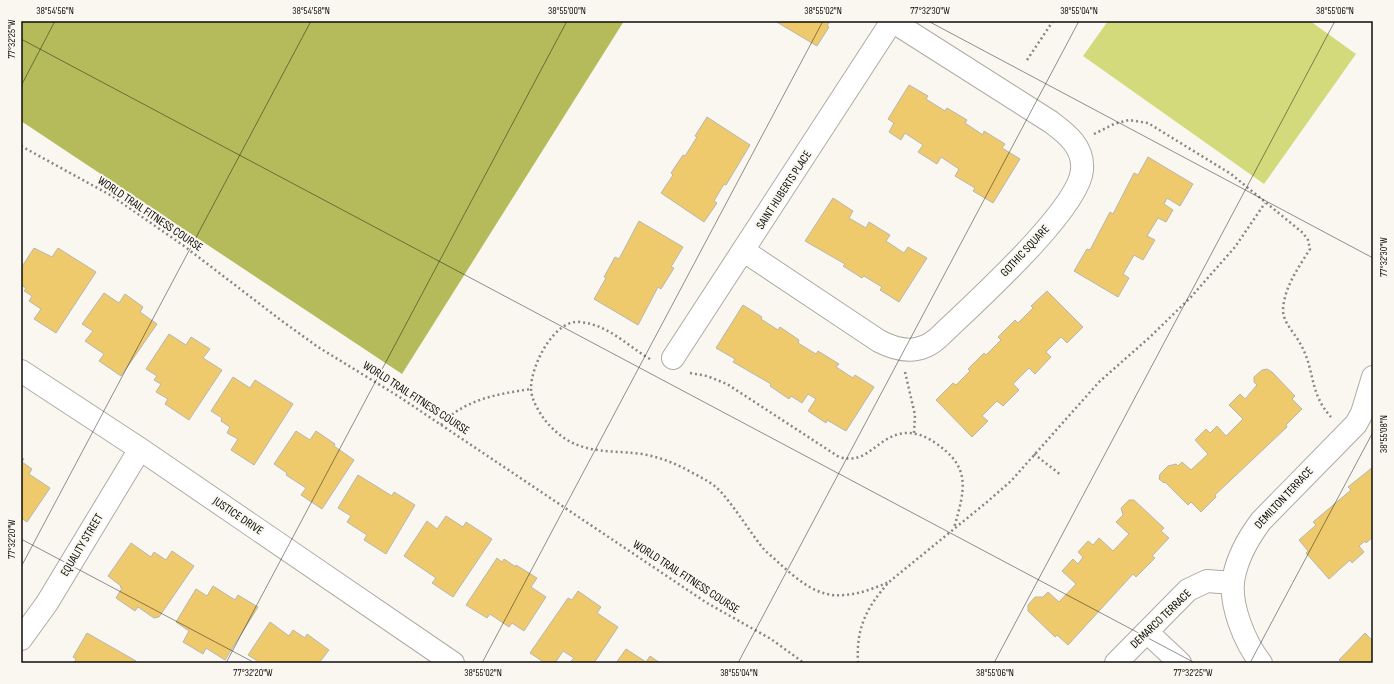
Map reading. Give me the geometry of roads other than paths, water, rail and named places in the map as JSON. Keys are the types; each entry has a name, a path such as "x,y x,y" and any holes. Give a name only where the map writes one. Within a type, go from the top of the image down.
{"street":[{"name":"SAINT HUBERTS PLACE","path":"671,364 892,21"},
{"name":"GOTHIC SQUARE","path":"744,251 880,341 896,349 910,350 930,346 1012,266 1068,204 1081,181 1083,168 1078,147 1072,140 1051,122 892,21"},
{"name":"JUSTICE DRIVE","path":"21,371 140,449 453,663"},
{"name":"DEMILTON TERRACE","path":"1262,663 1252,650 1241,627 1233,595 1234,575 1246,544 1261,521 1340,426 1356,424 1362,412 1373,378"},
{"name":"EQUALITY STREET","path":"21,639 47,603 140,449"},
{"name":"DEMARCO TERRACE","path":"1116,663 1188,590 1207,581 1233,583"},
{"path":"1147,632 1180,663"}]}
